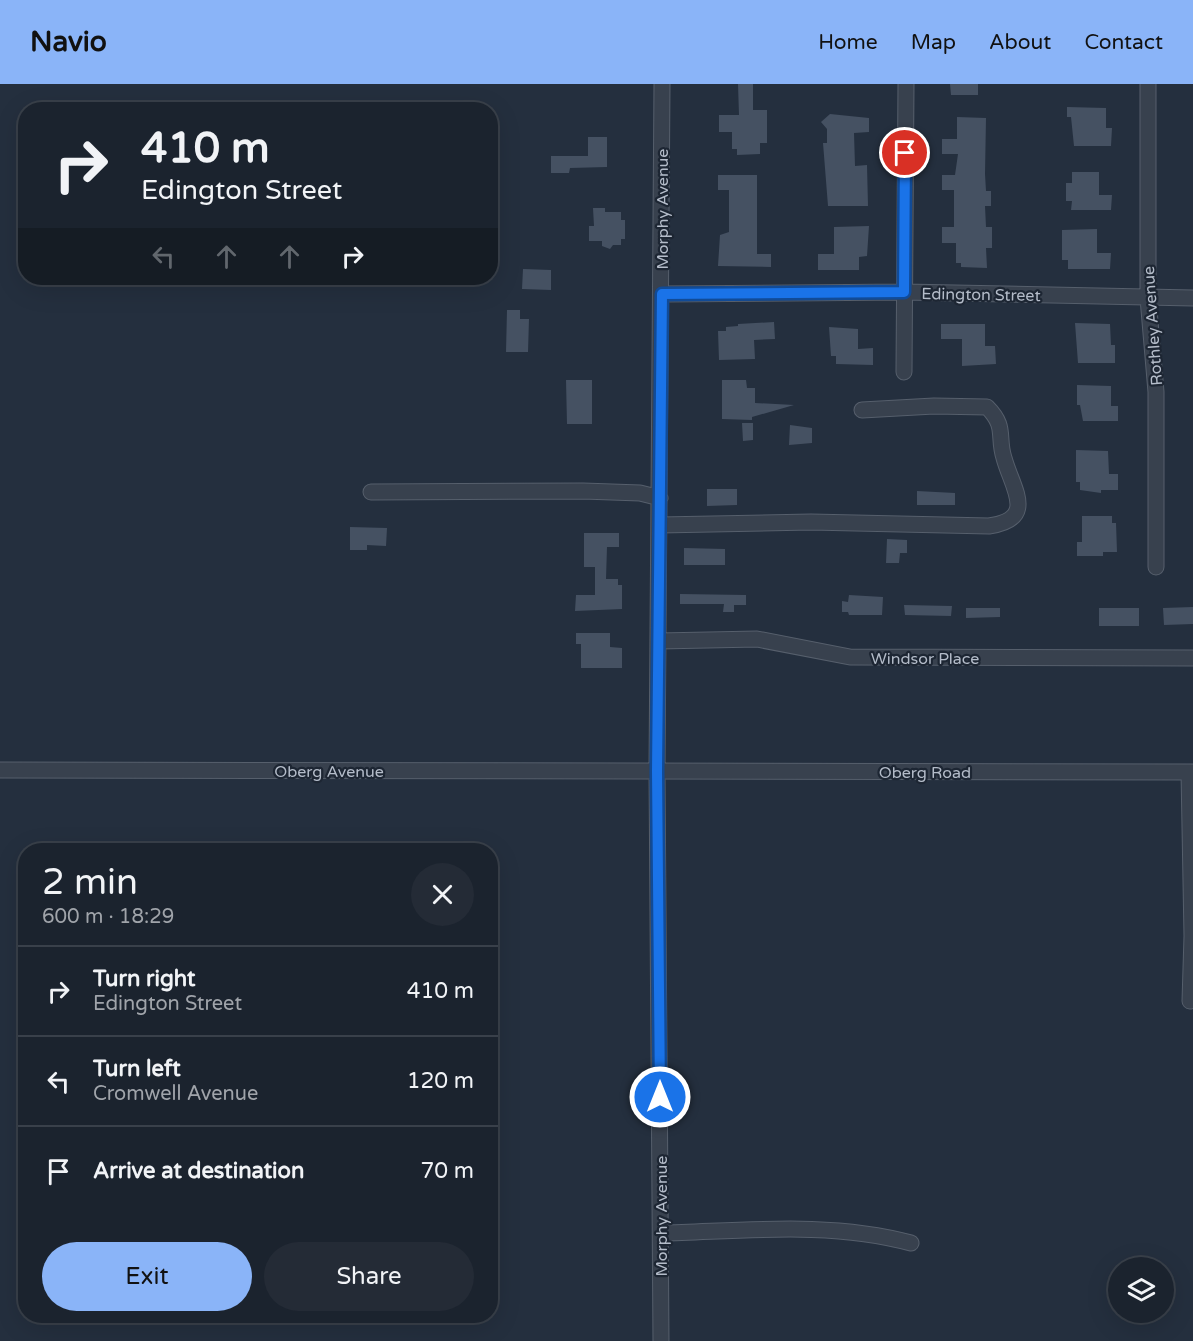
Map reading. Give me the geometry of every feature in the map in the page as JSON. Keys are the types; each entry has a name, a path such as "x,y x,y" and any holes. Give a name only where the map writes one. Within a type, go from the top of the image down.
{"street":[{"name":"Morphy Avenue","path":"661,1341 657,771 662,84"},
{"path":"904,372 906,84"},
{"name":"Rothley Avenue","path":"1148,84 1148,298 1156,392 1156,567"},
{"name":"Edington Street","path":"662,294 904,292 1193,298"},
{"path":"660,525 811,522 989,526 1006,523 1014,518 1018,503 1016,487 1004,460 1003,433 997,417 987,407 934,406 862,410"},
{"path":"371,492 583,491 640,493 660,498"},
{"name":"Windsor Place","path":"659,641 757,639 850,657 1193,658"},
{"name":"Oberg Avenue","path":"0,770 657,771"},
{"name":"Oberg Road","path":"657,771 1191,772"},
{"path":"1190,1001 1191,772"},
{"path":"661,1233 830,1230 875,1234 911,1243"}],"building":[{"path":"738,84 753,84 753,110 767,110 767,143 760,143 760,154 737,155 737,149 732,149 732,132 719,132 719,115 739,115"},
{"path":"950,84 978,84 978,95 951,95"},
{"path":"1067,107 1106,108 1106,128 1112,128 1111,146 1074,146 1071,117 1067,117"},
{"path":"830,114 869,118 869,132 854,133 855,166 867,165 868,206 828,206 823,143 827,143 827,129 821,122"},
{"path":"957,117 986,118 985,174 986,191 991,191 991,206 985,206 986,227 992,227 992,248 986,248 987,268 961,267 961,263 956,263 956,243 942,243 942,227 954,227 954,190 942,190 942,175 955,175 958,154 942,154 942,139 957,139"},
{"path":"588,137 607,137 607,167 570,168 569,173 551,173 551,156 588,156"},
{"path":"1072,172 1099,172 1099,195 1112,195 1111,210 1071,210 1072,201 1066,201 1066,183 1072,183"},
{"path":"718,175 757,175 757,254 771,254 771,267 718,266 720,235 729,232 729,190 718,190"},
{"path":"593,208 605,208 605,212 621,212 621,220 625,220 625,239 621,239 621,245 613,245 610,249 602,246 602,241 589,241 589,226 594,226"},
{"path":"869,226 867,256 859,257 859,270 818,270 818,254 834,254 834,227"},
{"path":"1097,229 1097,253 1111,253 1110,269 1068,269 1068,260 1062,260 1062,230"},
{"path":"523,269 551,270 551,290 522,289"},
{"path":"507,310 520,310 520,319 529,319 528,352 506,352"},
{"path":"774,322 775,339 754,340 755,359 719,360 718,331 726,331 726,327 738,326 738,324"},
{"path":"1075,323 1110,324 1111,345 1115,345 1115,363 1078,363"},
{"path":"941,324 985,324 985,346 995,346 996,364 962,366 962,339 941,339"},
{"path":"829,327 858,329 858,349 873,348 873,365 836,364 836,356 831,356"},
{"path":"566,380 592,380 592,424 567,424"},
{"path":"722,380 746,380 747,388 755,388 755,403 794,405 752,417 752,420 722,419"},
{"path":"1077,385 1111,386 1111,406 1118,406 1118,421 1083,421 1080,405 1077,405"},
{"path":"742,423 753,423 753,440 743,441"},
{"path":"790,425 812,428 812,443 789,445"},
{"path":"1076,450 1108,451 1109,474 1118,474 1118,490 1101,490 1101,493 1080,490 1080,482 1076,482"},
{"path":"707,489 737,489 737,505 707,506"},
{"path":"917,491 955,493 955,505 917,505"},
{"path":"1082,516 1112,516 1112,523 1116,523 1117,552 1103,552 1103,556 1077,556 1077,542 1082,542"},
{"path":"350,527 387,528 386,546 367,545 367,550 350,550"},
{"path":"584,533 619,533 619,547 607,547 606,579 618,579 618,585 622,585 622,609 575,611 576,595 595,595 595,567 584,567"},
{"path":"887,539 907,540 907,553 900,553 899,563 886,563"},
{"path":"684,548 725,549 725,565 684,565"},
{"path":"680,594 746,595 746,605 734,605 734,612 723,612 724,604 680,604"},
{"path":"849,595 883,597 882,615 849,615 848,612 842,612 842,601 848,602"},
{"path":"904,605 952,606 951,616 905,615"},
{"path":"1193,607 1193,624 1164,625 1163,608"},
{"path":"966,608 1000,608 1000,617 966,618"},
{"path":"1099,608 1139,608 1139,626 1099,626"},
{"path":"576,633 610,633 610,647 622,648 622,668 581,668 581,644 576,644"}],"route":[{"path":"660,1097 660,824 657,771 662,294 904,292 905,153"}]}
